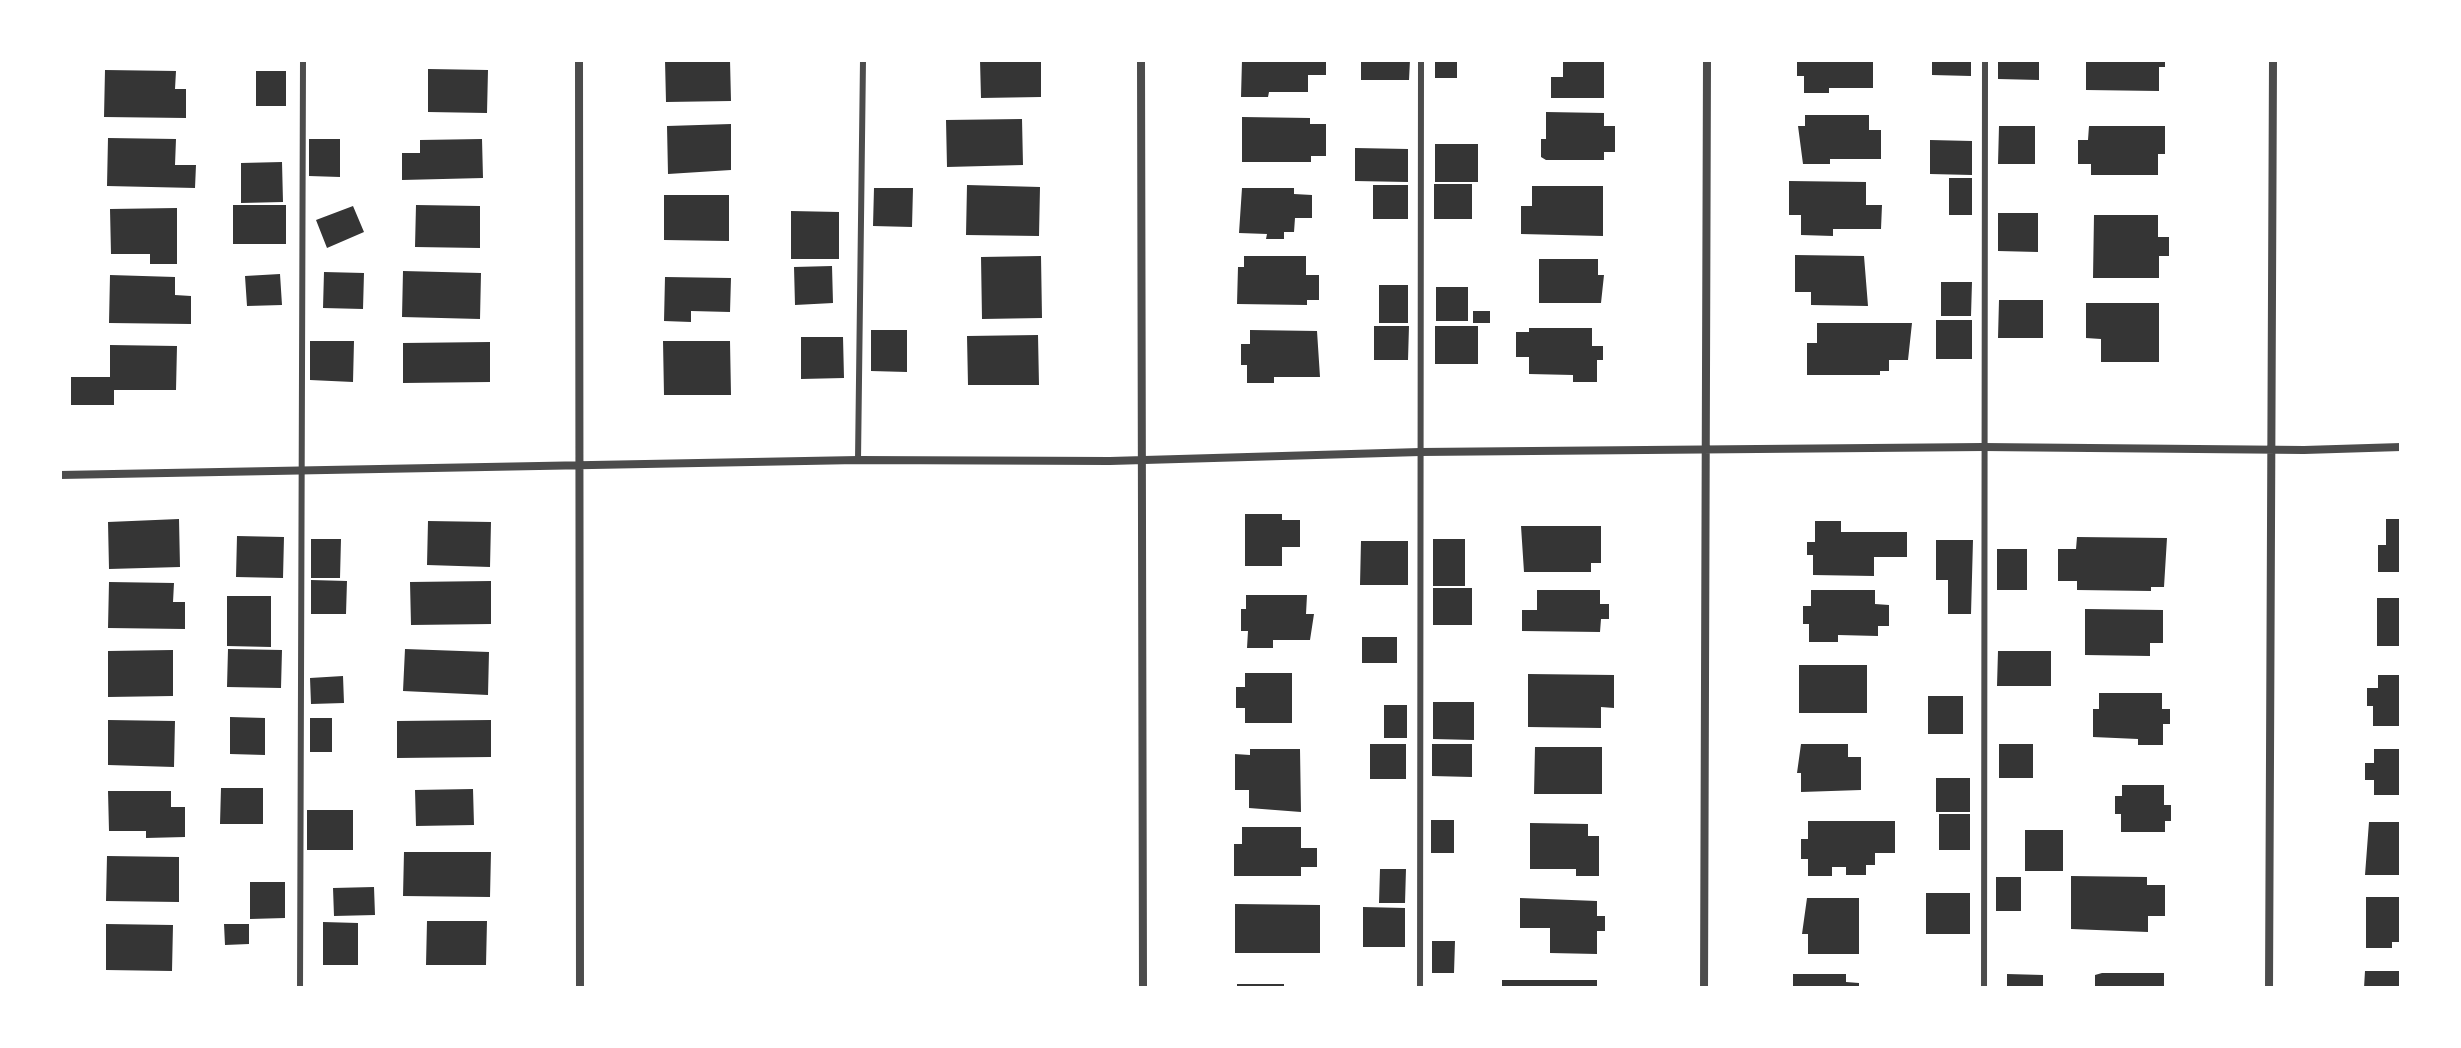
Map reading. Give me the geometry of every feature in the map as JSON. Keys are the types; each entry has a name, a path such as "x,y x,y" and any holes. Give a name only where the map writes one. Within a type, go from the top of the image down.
{"street":[{"path":"579,60 580,988"},
{"path":"1141,60 1143,988"},
{"path":"1704,988 1707,60"},
{"path":"2269,988 2273,60"},
{"path":"60,475 858,460 1142,460 1420,452 2401,447"}],"lane":[{"path":"300,988 303,60"},
{"path":"858,460 863,60"},
{"path":"1420,988 1421,60"},
{"path":"1984,988 1985,60"}],"building":[{"path":"665,60 730,60 731,101 666,102"},
{"path":"980,60 1041,60 1041,97 981,98"},
{"path":"1242,60 1326,60 1326,75 1308,75 1308,92 1269,92 1268,97 1241,97"},
{"path":"1361,60 1410,60 1409,80 1361,80"},
{"path":"1435,60 1457,60 1457,78 1435,78"},
{"path":"1563,60 1604,60 1604,98 1551,98 1551,77 1563,77"},
{"path":"1797,60 1873,60 1873,88 1829,88 1829,93 1804,93 1804,76 1797,76"},
{"path":"1932,60 1971,60 1971,76 1932,75"},
{"path":"1998,60 2039,60 2039,80 1998,79"},
{"path":"2086,60 2165,60 2165,67 2159,67 2159,91 2086,90"},
{"path":"428,69 488,70 487,113 428,112"},
{"path":"105,70 176,71 175,89 186,89 186,118 104,117"},
{"path":"256,71 286,71 286,106 256,106"},
{"path":"1546,112 1604,113 1604,126 1615,126 1615,152 1604,152 1604,160 1546,160 1541,157 1541,139 1546,139"},
{"path":"1805,115 1869,115 1869,130 1881,130 1881,159 1830,159 1830,164 1803,164 1798,126 1805,126"},
{"path":"1242,117 1310,118 1310,124 1326,124 1326,156 1311,156 1311,162 1242,162"},
{"path":"1022,119 1023,165 947,167 946,120"},
{"path":"731,124 731,170 668,174 667,126"},
{"path":"1999,126 2035,126 2035,164 1998,164"},
{"path":"2089,126 2165,126 2165,154 2158,154 2158,175 2091,175 2091,164 2078,164 2078,140 2088,140"},
{"path":"108,138 176,139 175,165 196,165 195,188 107,186"},
{"path":"309,139 340,139 340,177 309,176"},
{"path":"482,139 483,178 402,180 402,153 420,153 420,140"},
{"path":"1930,140 1972,141 1972,175 1930,174"},
{"path":"1435,144 1478,144 1478,182 1435,182"},
{"path":"1355,148 1408,149 1408,182 1355,181"},
{"path":"282,162 283,202 241,203 241,163"},
{"path":"1949,178 1972,178 1972,215 1949,215"},
{"path":"1789,181 1866,182 1866,205 1882,205 1881,229 1833,229 1833,236 1801,235 1801,215 1789,215"},
{"path":"1434,184 1472,184 1472,219 1434,219"},
{"path":"967,185 1040,187 1039,236 966,235"},
{"path":"1373,185 1408,185 1408,219 1373,219"},
{"path":"1532,186 1603,186 1603,236 1521,234 1521,206 1532,206"},
{"path":"874,188 913,188 912,227 873,226"},
{"path":"1242,188 1294,188 1294,194 1312,195 1312,218 1295,218 1294,232 1284,232 1284,239 1266,239 1267,234 1239,233"},
{"path":"664,195 729,195 729,241 664,240"},
{"path":"233,205 286,205 286,244 233,244"},
{"path":"416,205 480,206 480,248 415,247"},
{"path":"353,206 364,232 327,248 316,220"},
{"path":"177,208 177,264 150,264 150,254 111,254 110,209"},
{"path":"791,211 839,212 839,259 791,259"},
{"path":"1998,213 2038,213 2038,252 1998,251"},
{"path":"2094,215 2158,215 2158,237 2169,237 2169,256 2159,256 2159,278 2093,278"},
{"path":"1795,255 1864,256 1868,306 1811,305 1811,292 1795,292"},
{"path":"1041,256 1042,318 982,319 981,257"},
{"path":"1244,256 1306,256 1306,275 1319,275 1319,300 1307,300 1307,305 1237,304 1238,267 1244,267"},
{"path":"1539,259 1598,259 1598,275 1604,275 1601,303 1539,303"},
{"path":"832,266 833,303 795,305 794,267"},
{"path":"403,271 481,273 480,319 402,317"},
{"path":"324,272 364,273 363,309 323,308"},
{"path":"280,274 282,305 247,306 245,276"},
{"path":"110,275 175,277 175,295 191,296 191,324 109,323"},
{"path":"665,277 731,278 730,312 691,311 691,322 664,321"},
{"path":"1941,282 1972,282 1971,316 1941,316"},
{"path":"1379,285 1408,285 1408,323 1379,323"},
{"path":"1436,287 1468,287 1468,321 1436,321"},
{"path":"1999,300 2043,300 2043,338 1998,338"},
{"path":"2086,303 2159,303 2159,362 2101,362 2101,339 2086,338"},
{"path":"1473,311 1490,311 1490,323 1473,323"},
{"path":"1936,320 1972,320 1972,359 1936,359"},
{"path":"1817,323 1912,323 1908,360 1889,360 1889,371 1880,371 1880,375 1807,375 1807,343 1817,343"},
{"path":"1374,326 1409,326 1408,360 1374,360"},
{"path":"1435,326 1478,326 1478,364 1435,364"},
{"path":"1529,328 1592,328 1592,346 1603,346 1603,360 1597,360 1597,382 1573,382 1573,375 1529,374 1529,357 1516,357 1516,332 1529,332"},
{"path":"871,330 907,330 907,372 871,371"},
{"path":"1250,330 1317,331 1320,377 1274,377 1274,383 1247,383 1247,365 1241,365 1241,344 1250,344"},
{"path":"1038,335 1039,385 968,385 967,336"},
{"path":"801,337 843,337 844,378 801,379"},
{"path":"310,341 354,341 353,382 310,380"},
{"path":"663,341 730,341 731,395 664,395"},
{"path":"490,342 490,382 403,383 403,343"},
{"path":"110,345 177,346 176,390 114,390 114,405 71,405 71,377 110,377"},
{"path":"1245,514 1282,514 1282,520 1300,520 1300,547 1282,547 1282,566 1245,566"},
{"path":"179,519 180,567 109,569 108,522"},
{"path":"2386,519 2401,519 2401,572 2378,572 2378,545 2386,545"},
{"path":"428,521 491,522 490,567 427,565"},
{"path":"1815,521 1841,521 1841,532 1907,532 1907,557 1874,557 1874,576 1813,575 1813,555 1807,555 1807,542 1815,542"},
{"path":"1521,526 1601,526 1601,563 1591,563 1591,572 1524,572"},
{"path":"237,536 284,537 283,578 236,577"},
{"path":"2077,537 2167,538 2164,587 2151,587 2151,591 2077,590 2077,581 2058,581 2058,549 2076,549"},
{"path":"311,539 341,539 340,578 311,578"},
{"path":"1433,539 1465,539 1465,586 1433,586"},
{"path":"1936,540 1973,540 1971,614 1948,614 1948,580 1936,580"},
{"path":"1361,541 1408,541 1408,585 1360,585"},
{"path":"1997,549 2027,549 2027,590 1997,590"},
{"path":"311,580 347,581 346,614 311,614"},
{"path":"491,581 491,624 411,625 410,582"},
{"path":"109,582 174,583 173,602 185,602 185,629 108,628"},
{"path":"1433,588 1472,588 1472,625 1433,625"},
{"path":"1537,590 1600,590 1600,604 1609,604 1609,619 1601,619 1600,632 1522,631 1522,610 1537,610"},
{"path":"1811,590 1875,590 1875,604 1889,605 1889,626 1878,626 1878,636 1838,635 1838,642 1809,642 1809,624 1803,624 1803,606 1811,606"},
{"path":"1246,595 1307,595 1306,614 1314,614 1310,640 1273,640 1273,648 1247,648 1248,631 1241,631 1241,609 1246,609"},
{"path":"227,596 271,596 271,647 227,646"},
{"path":"2377,598 2401,598 2401,646 2377,646"},
{"path":"2085,609 2163,610 2163,643 2150,643 2150,656 2085,655"},
{"path":"1362,637 1397,637 1397,663 1362,663"},
{"path":"228,649 282,650 281,688 227,687"},
{"path":"405,649 489,652 488,695 403,691"},
{"path":"173,650 173,696 108,697 108,651"},
{"path":"1998,651 2051,651 2051,686 1997,686"},
{"path":"1799,665 1867,665 1867,713 1799,713"},
{"path":"1245,673 1292,673 1292,723 1245,723 1245,708 1236,708 1236,687 1245,687"},
{"path":"1528,674 1614,675 1614,708 1601,707 1601,728 1528,727"},
{"path":"2378,675 2401,675 2401,726 2373,726 2373,706 2367,706 2367,688 2378,688"},
{"path":"343,676 344,703 311,704 310,678"},
{"path":"2099,693 2162,693 2162,709 2170,709 2170,724 2163,724 2163,745 2138,745 2138,739 2093,737 2093,709 2099,709"},
{"path":"1928,696 1963,696 1963,734 1928,734"},
{"path":"1433,702 1474,702 1474,740 1433,739"},
{"path":"1384,705 1407,705 1407,738 1384,738"},
{"path":"230,717 265,718 265,755 230,754"},
{"path":"310,718 332,718 332,752 310,752"},
{"path":"108,720 175,721 174,767 108,765"},
{"path":"491,720 491,757 397,758 397,721"},
{"path":"1370,744 1406,744 1406,779 1370,779"},
{"path":"1432,744 1472,744 1472,777 1432,776"},
{"path":"1801,744 1848,744 1848,757 1861,757 1861,790 1801,792 1801,773 1797,773"},
{"path":"1999,744 2033,744 2033,778 1999,778"},
{"path":"1535,747 1602,747 1602,794 1534,794"},
{"path":"1250,749 1300,749 1301,812 1249,808 1249,790 1235,790 1235,754 1250,755"},
{"path":"2374,749 2401,749 2401,795 2374,795 2374,780 2365,780 2365,763 2374,763"},
{"path":"1936,778 1970,778 1970,812 1936,812"},
{"path":"2122,785 2164,785 2164,805 2171,805 2171,821 2165,821 2165,832 2121,832 2121,814 2115,814 2115,796 2122,796"},
{"path":"221,788 263,788 263,824 220,824"},
{"path":"473,789 474,825 416,826 415,790"},
{"path":"108,791 171,791 171,807 185,807 185,837 146,838 146,831 109,831"},
{"path":"307,810 353,810 353,850 307,850"},
{"path":"1939,814 1970,814 1970,850 1939,850"},
{"path":"1431,820 1454,820 1454,853 1431,853"},
{"path":"1808,821 1895,821 1895,853 1875,853 1875,865 1866,865 1866,875 1846,875 1846,867 1832,867 1832,876 1808,876 1808,859 1801,859 1801,839 1808,839"},
{"path":"2369,822 2401,822 2401,875 2365,875"},
{"path":"1530,823 1588,824 1588,836 1599,836 1599,876 1576,876 1576,869 1530,869"},
{"path":"1242,827 1301,827 1301,848 1317,848 1317,867 1301,867 1301,876 1234,876 1234,844 1242,844"},
{"path":"2025,830 2063,830 2063,871 2025,871"},
{"path":"404,852 491,852 490,897 403,896"},
{"path":"107,856 179,857 179,902 106,901"},
{"path":"1380,869 1406,869 1405,903 1379,903"},
{"path":"2071,876 2147,877 2147,885 2165,885 2165,916 2148,916 2148,932 2071,929"},
{"path":"1996,877 2021,877 2021,911 1996,911"},
{"path":"250,882 285,882 285,918 250,919"},
{"path":"374,887 375,915 334,916 333,888"},
{"path":"1926,893 1970,893 1970,934 1926,934"},
{"path":"2366,897 2401,897 2401,942 2392,942 2392,948 2366,948"},
{"path":"1520,898 1597,901 1597,916 1605,916 1605,931 1597,931 1597,954 1550,953 1550,928 1520,928"},
{"path":"1807,898 1859,898 1859,954 1808,954 1808,934 1802,934"},
{"path":"1235,904 1320,905 1320,953 1235,953"},
{"path":"1363,907 1405,908 1405,947 1363,947"},
{"path":"427,921 487,921 486,965 426,965"},
{"path":"323,922 358,923 358,965 323,965"},
{"path":"106,924 173,925 172,971 106,970"},
{"path":"224,924 249,924 249,944 225,945"},
{"path":"1432,941 1455,941 1454,973 1432,973"},
{"path":"2365,971 2401,971 2401,988 2364,988"},
{"path":"2164,973 2164,988 2095,988 2095,975"},
{"path":"1793,974 1846,974 1846,982 1859,983 1859,988 1793,988"},
{"path":"2007,974 2043,975 2043,988 2007,988"},
{"path":"1502,980 1597,980 1597,988 1502,988"},
{"path":"1237,984 1284,984 1284,988 1237,988"}]}
